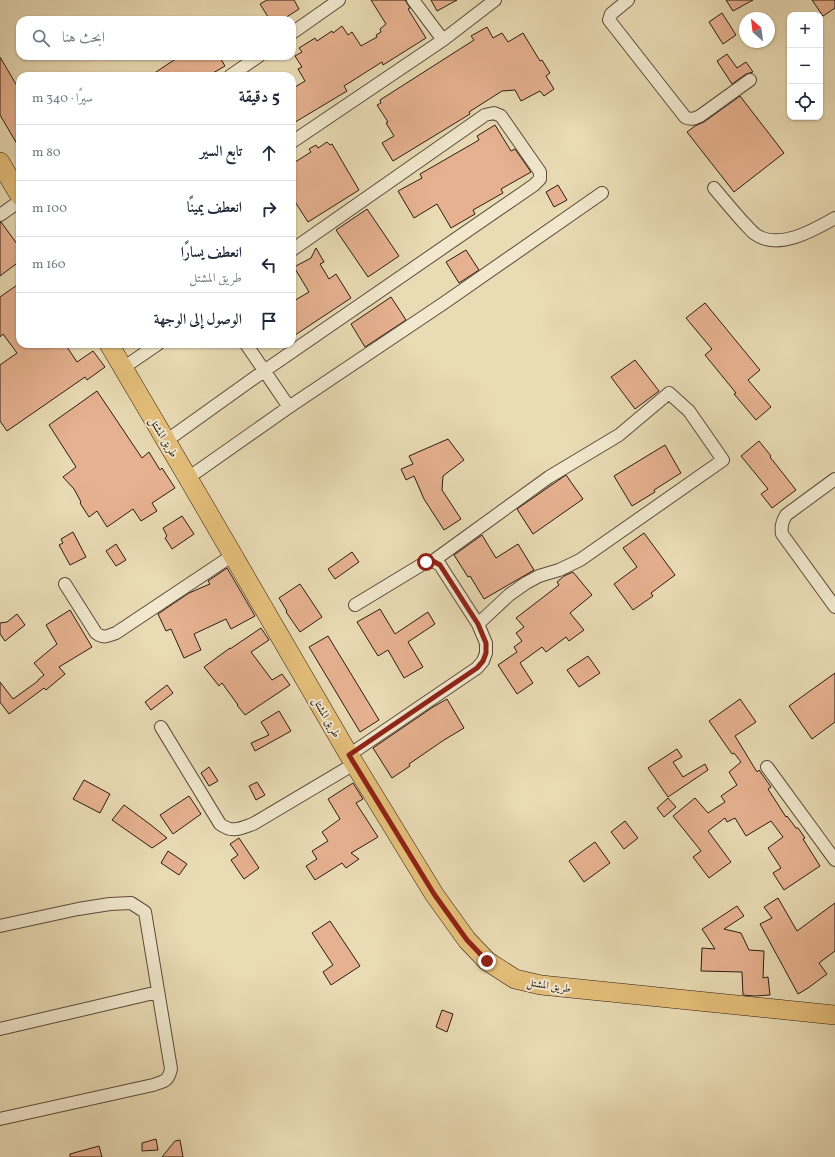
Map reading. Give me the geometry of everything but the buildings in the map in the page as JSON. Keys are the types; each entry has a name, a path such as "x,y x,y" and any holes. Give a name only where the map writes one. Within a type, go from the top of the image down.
{"main road":[{"path":"0,162 16,189"},
{"name":"طريق المشتل","path":"111,348 351,760 434,894 467,940 487,961 515,978 541,985 835,1016"}],"street":[{"path":"296,30 339,0"},
{"path":"413,0 443,40"},
{"path":"296,139 443,40 495,0"},
{"path":"628,0 611,14 609,20 688,119 693,119 700,116 750,80"},
{"path":"236,72 252,60"},
{"path":"166,441 264,371 534,185 540,179 540,172 501,116 494,113 485,115 296,247"},
{"path":"714,188 755,235 770,240 796,237 818,228 835,218"},
{"path":"188,478 289,407 444,304 602,193"},
{"path":"0,215 16,203"},
{"path":"123,368 152,348"},
{"path":"249,348 289,407"},
{"path":"355,606 426,562 433,561 549,477 619,435 669,392 689,411 723,460 580,560 559,570 539,576 526,583 478,624"},
{"path":"835,478 786,515 781,527 782,534 835,607"},
{"path":"65,584 96,633 106,637 116,633 233,555"},
{"path":"161,727 220,824 226,828 235,830 253,824 351,760 477,668 483,661 486,653 486,643 478,624 440,565 433,561"},
{"path":"767,767 835,860"},
{"path":"0,926 78,909 110,904 131,903 145,912 171,1069 169,1076 165,1080 145,1087 0,1119"},
{"path":"0,1029 158,992"}],"route":[{"path":"426,562 433,561 440,565 478,624 486,643 486,653 483,661 477,668 349,755 446,912 467,940 487,961"}]}
